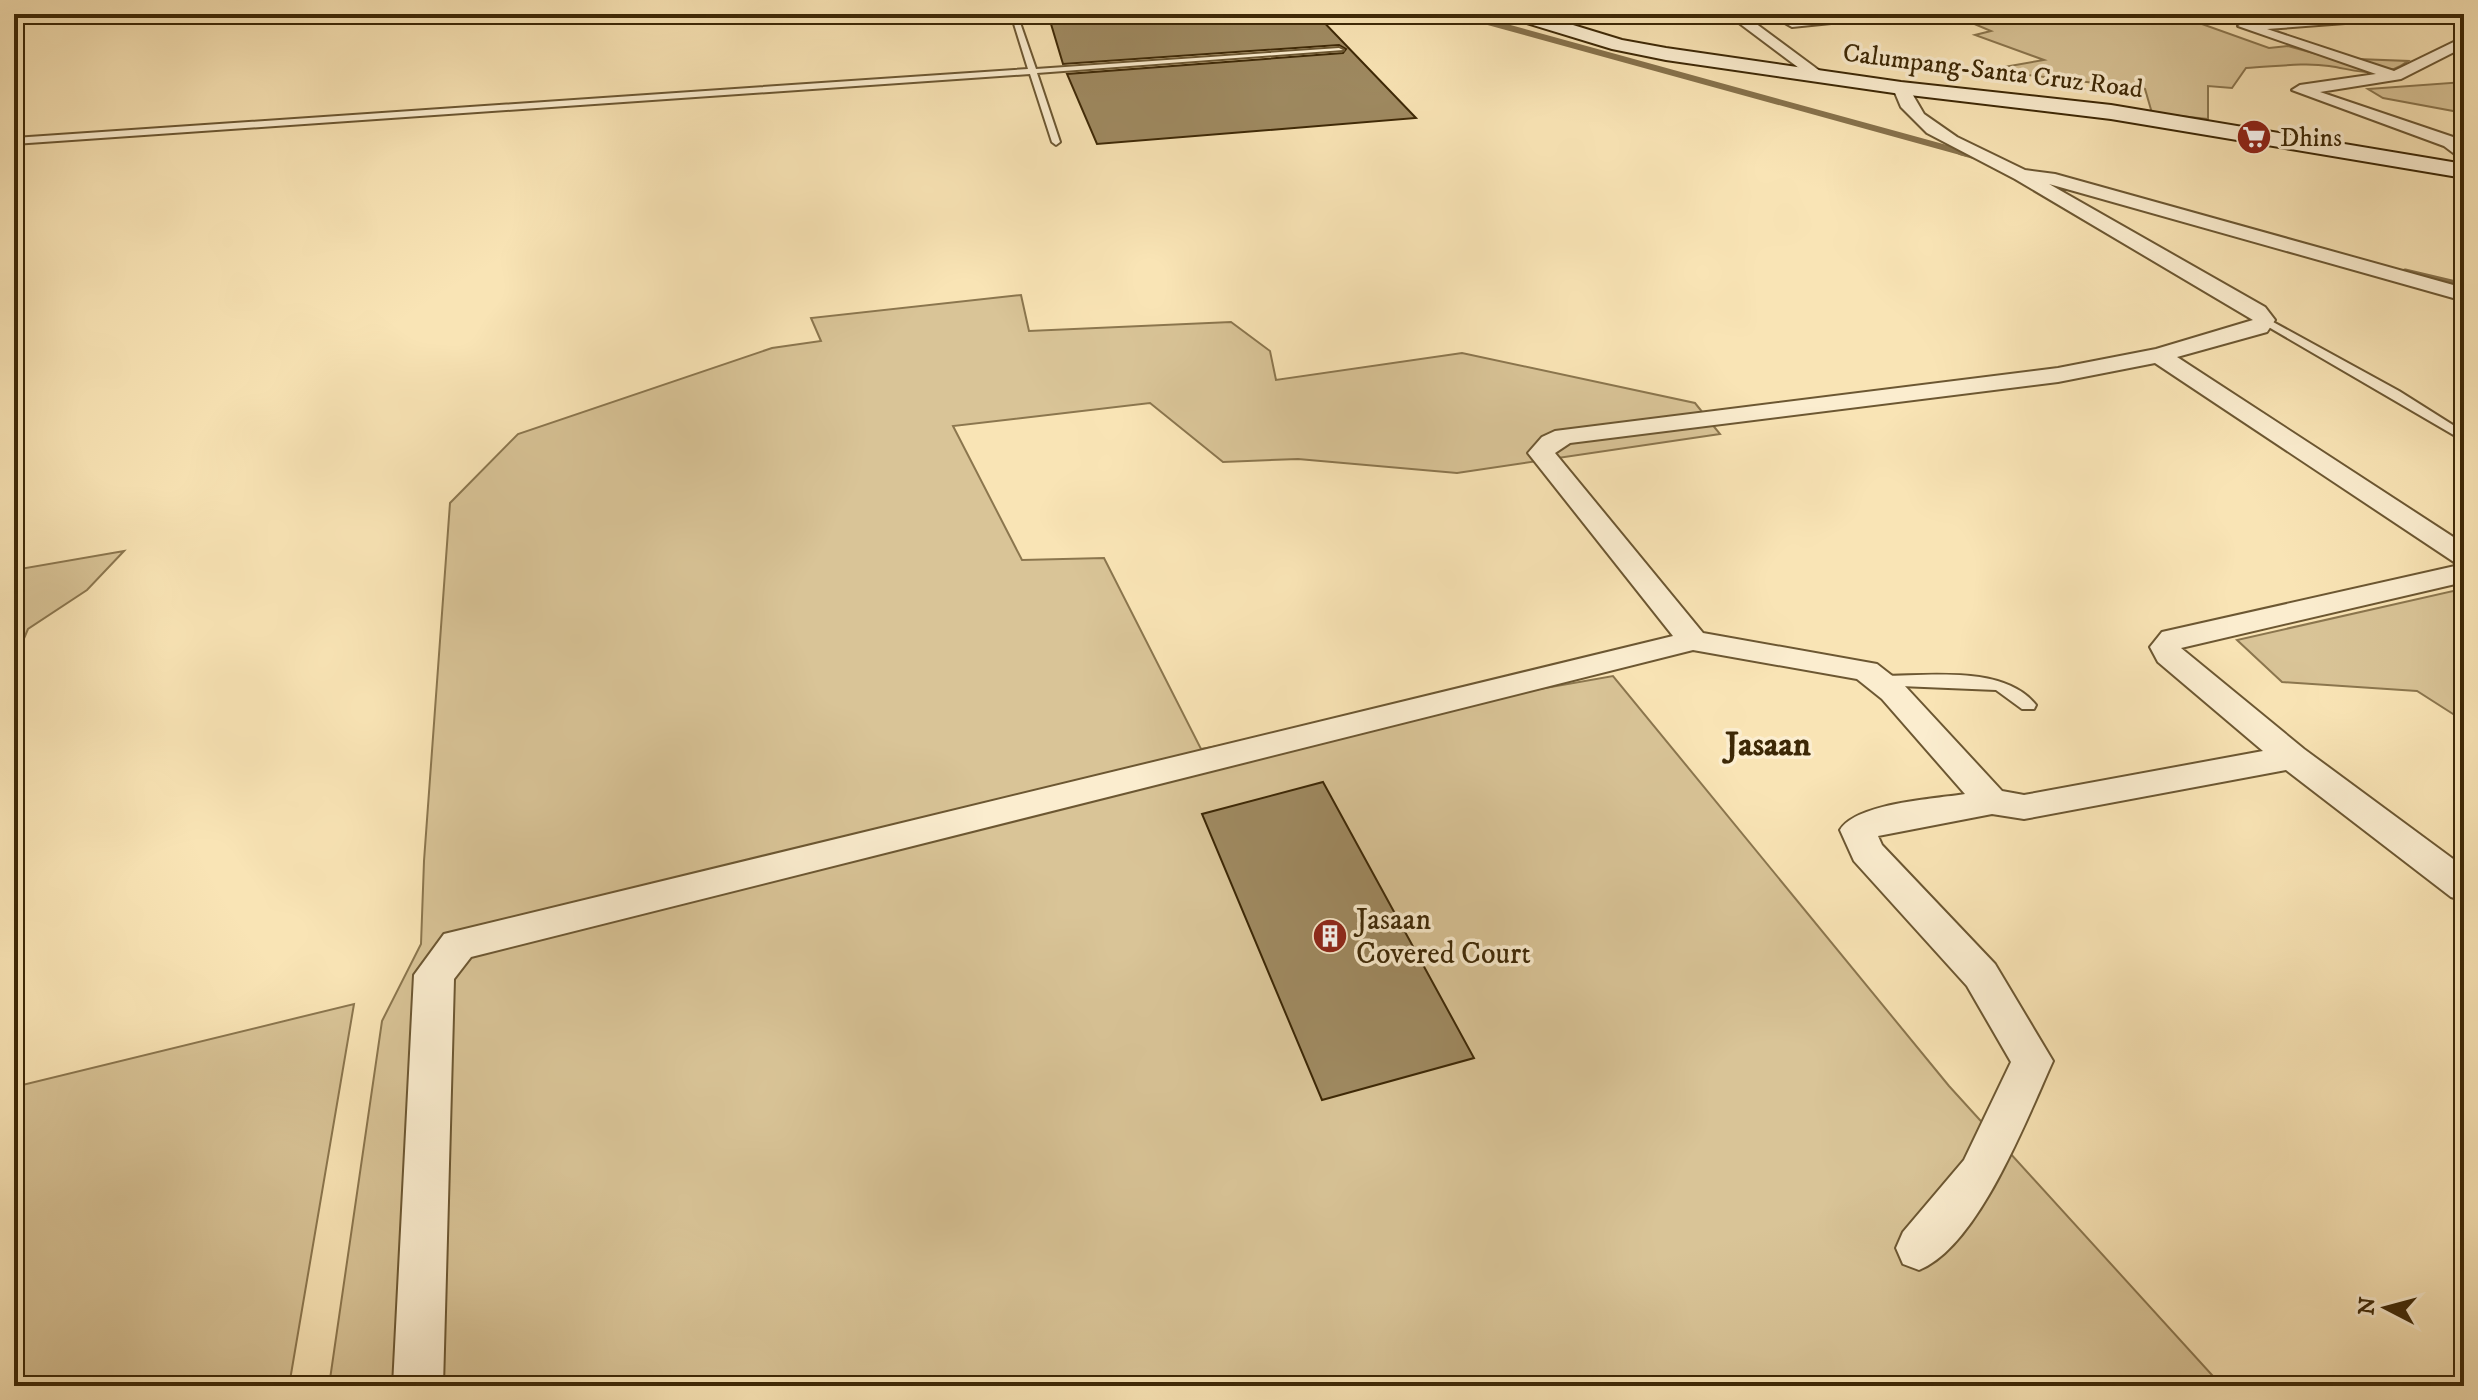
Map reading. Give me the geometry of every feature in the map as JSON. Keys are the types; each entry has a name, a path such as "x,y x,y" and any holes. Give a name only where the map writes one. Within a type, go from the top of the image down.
{"main road":[{"name":"Calumpang-Santa Cruz Road","path":"1519,14 1641,50 1901,88 2126,114 2464,171"}],"street":[{"path":"1734,14 1778,43 1820,77"},
{"path":"1778,43 1812,40 1779,14"},
{"path":"1792,23 1880,14"},
{"path":"2396,76 2245,26 2411,14"},
{"path":"2458,14 2464,16"},
{"path":"2464,41 2396,76 2300,90 2450,142 2464,156"},
{"path":"1693,641 1541,453 1551,442 1564,436 2058,375 2159,355 2259,327 2264,320 2257,312 2012,170 1923,124 1903,99 1901,88"},
{"path":"2012,170 2464,295"},
{"path":"2159,355 2464,556"},
{"path":"2464,573 2173,639 2165,647 2169,655 2292,757 2464,887"},
{"path":"418,1386 434,975 458,945 1693,641 1866,671 1882,681 1992,802"},
{"path":"1919,1248 1980,1174 2032,1061 1981,975 1867,852 1858,830 1882,820 1992,802 2024,807 2292,757"}],"lane":[{"path":"1014,14 1056,142"},
{"path":"14,141 1339,50"},
{"path":"2264,320 2464,437"},
{"path":"1882,681 2000,685 2028,705"}],"shaded area":[{"path":"1951,14 2102,14 2130,22 2202,24 2269,48 2288,46 2331,58 2408,61 2389,71 2379,72 2309,64 2246,68 2232,88 2208,86 2208,119 2152,113 2145,89 1987,70 2044,60 1975,35 1991,31"},
{"path":"2464,82 2464,113 2383,98 2368,89"},
{"path":"1021,295 1029,331 1231,322 1270,351 1276,380 1462,353 1695,403 1720,434 1457,473 1298,459 1223,462 1150,403 953,426 1022,560 1104,558 1201,749 1613,676 1949,1086 2222,1386 329,1386 382,1021 421,944 424,861 450,503 518,434 772,348 821,341 811,318"},
{"path":"124,551 87,590 28,629 14,662 14,570"},
{"path":"2453,591 2464,599 2464,721 2417,691 2282,682 2237,640"},
{"path":"354,1004 289,1386 14,1386 14,1087"}],"building":[{"path":"1048,14 1117,14 1120,20 1316,14 1416,118 1097,144 1067,74 1343,53 1346,49 1339,45 1063,64"},
{"name":"Jasaan Covered Court","path":"1323,782 1474,1058 1322,1100 1202,814"}],"waterway":[{"path":"1459,14 1968,154"},
{"path":"1961,152 1968,154"},
{"path":"1968,154 1982,158"},
{"path":"2405,272 2464,286"}],"place":[{"name":"Dhins","path":"2254,137"},
{"name":"Jasaan Covered Court","path":"1330,936"}],"district":[{"name":"Jasaan","path":"1768,743"}]}
